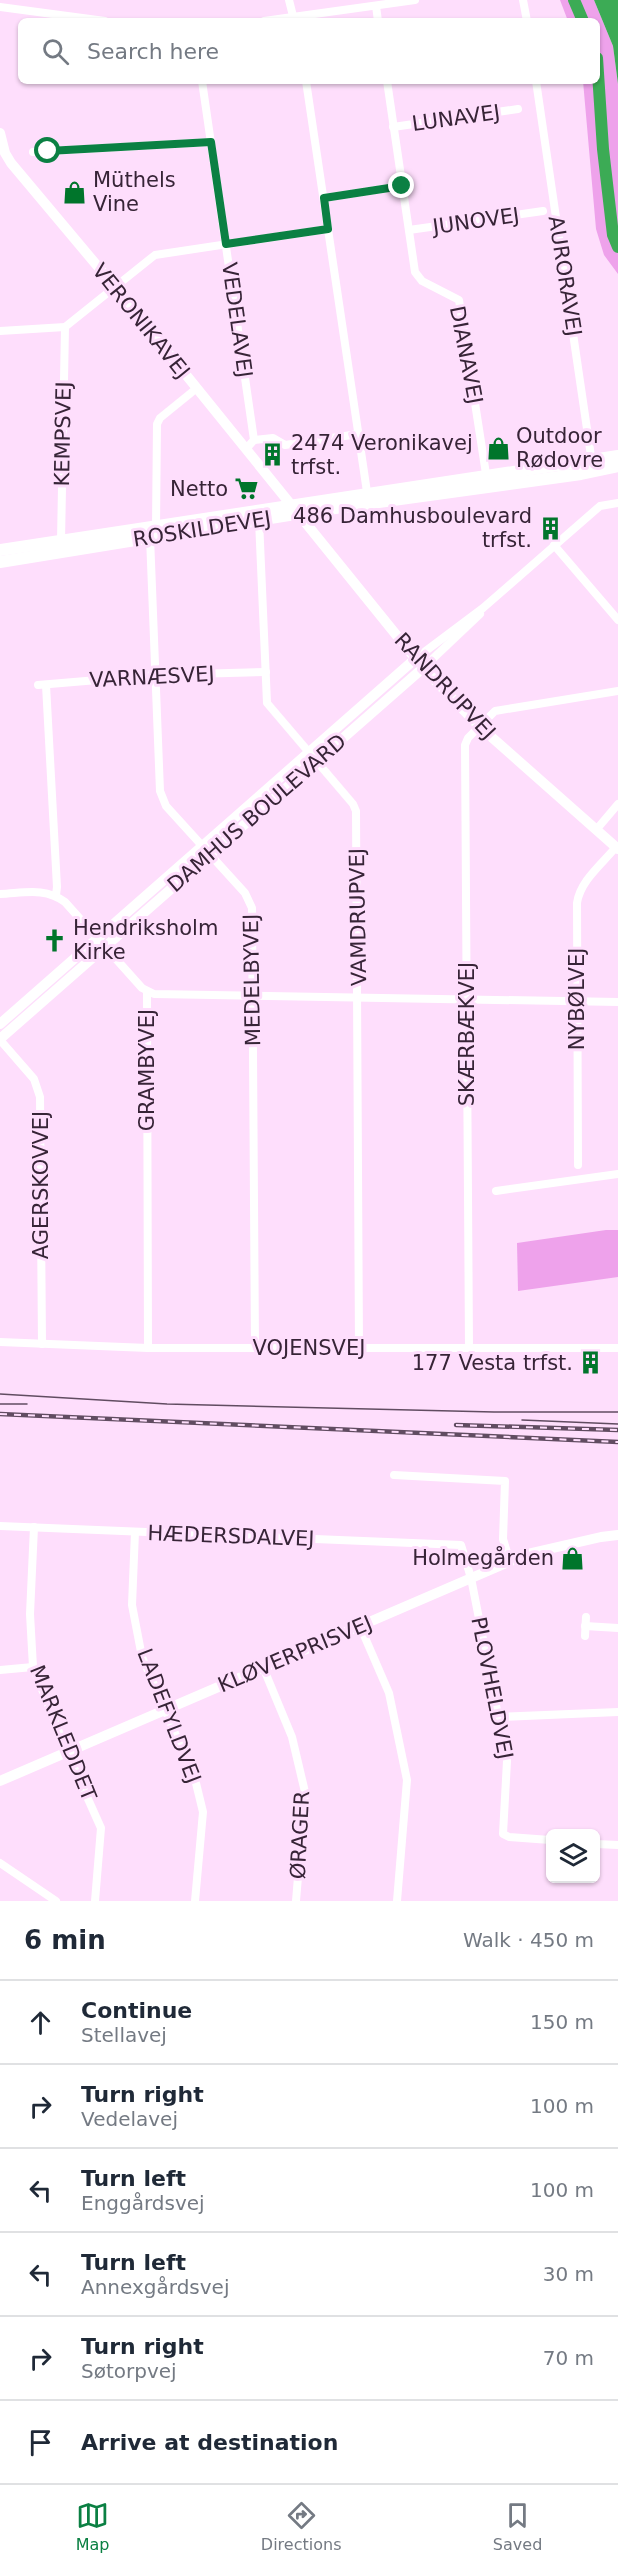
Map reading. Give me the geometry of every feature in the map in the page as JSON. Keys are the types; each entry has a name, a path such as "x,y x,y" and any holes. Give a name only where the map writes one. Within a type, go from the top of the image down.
{"main road":[{"name":"ROSKILDEVEJ","path":"0,562 153,532 296,508 593,465 618,456"},
{"name":"ROSKILDEVEJ","path":"0,550 61,541 259,520 296,508 367,492 486,474 593,465 618,466"}],"street":[{"path":"290,0 293,18"},
{"path":"299,18 415,0"},
{"path":"523,0 526,18"},
{"path":"375,6 377,18"},
{"path":"0,7 82,18"},
{"name":"VEDELAVEJ","path":"202,84 254,440"},
{"path":"306,84 367,492"},
{"name":"DIANAVEJ","path":"387,84 417,277 454,296 461,306 486,474"},
{"name":"AURORAVEJ","path":"536,84 593,465"},
{"name":"LUNAVEJ","path":"393,128 518,109"},
{"name":"VERONIKAVEJ","path":"0,133 5,153 11,163 296,508"},
{"path":"33,152 211,142"},
{"path":"324,198 402,186"},
{"name":"JUNOVEJ","path":"409,231 543,212"},
{"path":"0,331 66,327 155,255 328,229"},
{"name":"KEMPSVEJ","path":"61,541 66,327"},
{"name":"MEDELBYVEJ","path":"197,388 160,418 157,424 153,532 160,791 166,806 245,892 250,903 255,1348"},
{"path":"246,448 254,440 273,438 285,445 358,434"},
{"name":"DAMHUS BOULEVARD","path":"0,1024 415,658 483,608 600,506 618,504"},
{"name":"RANDRUPVEJ","path":"296,508 423,668 479,726 617,848"},
{"name":"VAMDRUPVEJ","path":"259,520 268,706 353,804 356,811 359,1348"},
{"path":"554,545 618,620"},
{"name":"DAMHUS BOULEVARD","path":"0,1039 423,668 467,628 483,608"},
{"name":"VARNÆSVEJ","path":"56,895 42,685 157,675 266,672"},
{"path":"479,726 495,711 618,691"},
{"name":"SKÆRBÆKVEJ","path":"469,1347 465,745 479,726"},
{"path":"596,830 618,804"},
{"name":"NYBØLVEJ","path":"578,1165 578,893 617,848"},
{"path":"0,894 42,891 56,895"},
{"name":"GRAMBYVEJ","path":"56,895 147,992 148,1348"},
{"path":"147,992 618,1002"},
{"name":"AGERSKOVVEJ","path":"0,1039 34,1079 40,1096 42,1344"},
{"path":"496,1191 618,1174"},
{"name":"VOJENSVEJ","path":"0,1342 148,1348 618,1348"},
{"path":"394,1475 505,1481 503,1539 510,1562"},
{"name":"HÆDERSDALVEJ","path":"0,1526 461,1545"},
{"name":"MARKLEDDET","path":"34,1527 30,1614 33,1667 101,1828 95,1901"},
{"name":"LADEFYLDVEJ","path":"135,1532 132,1605 142,1657 195,1779 203,1812 195,1901"},
{"name":"KLØVERPRISVEJ","path":"0,1781 537,1551 593,1540 601,1536 618,1535"},
{"name":"KLØVERPRISVEJ","path":"593,1540 618,1543"},
{"name":"PLOVHELDVEJ","path":"461,1545 471,1578 507,1761 503,1834 509,1837 546,1840"},
{"path":"360,1626 389,1693 406,1780 397,1901"},
{"path":"585,1626 618,1628"},
{"path":"0,1670 33,1667"},
{"name":"ØRAGER","path":"263,1667 292,1737 305,1792 296,1901"},
{"path":"499,1717 618,1712"},
{"path":"600,1844 618,1845"},
{"path":"0,1863 56,1901"}],"shaded area":[{"path":"560,0 594,0 613,46 618,84 618,274 604,255 596,229 583,84 600,84 600,18 567,18"},
{"path":"594,0 618,0 618,84 613,46"},
{"path":"618,1230 618,1277 518,1291 517,1243"}],"waterway":[{"path":"574,0 582,18"},
{"path":"599,84 603,149 613,235 618,247"}],"tram line":[{"path":"0,1394 167,1404 494,1412 618,1412"},
{"path":"0,1404 27,1404"},
{"path":"522,1420 618,1424"}],"railway":[{"path":"0,1414 618,1442"},
{"path":"456,1425 618,1430"}],"place":[{"name":"Müthels Vine","path":"75,192"},
{"name":"Outdoor Rødovre","path":"498,448"},
{"name":"2474 Veronikavej trfst.","path":"273,455"},
{"name":"Netto","path":"246,489"},
{"name":"486 Damhusboulevard trfst.","path":"550,528"},
{"name":"Hendriksholm Kirke","path":"55,940"},
{"name":"177 Vesta trfst.","path":"591,1363"},
{"name":"Holmegården","path":"572,1558"}],"route":[{"path":"48,151 211,142 226,244 328,229 324,198 402,186"}]}
